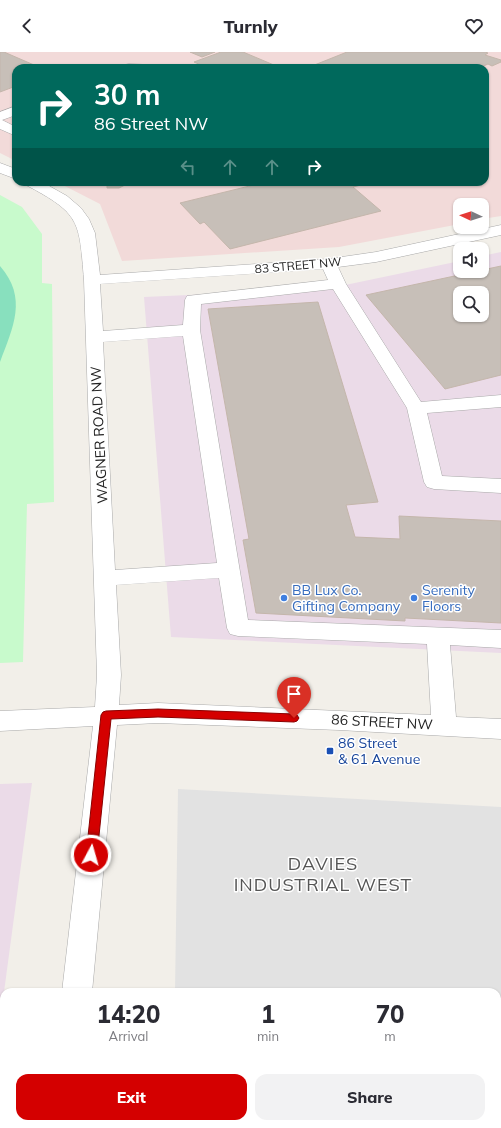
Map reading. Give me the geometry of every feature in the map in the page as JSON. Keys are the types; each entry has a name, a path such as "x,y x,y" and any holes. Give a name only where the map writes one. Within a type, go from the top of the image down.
{"street":[{"path":"0,117 12,112"},
{"path":"0,124 12,130"},
{"path":"0,167 12,172"},
{"name":"WAGNER ROAD NW","path":"38,186 57,196 78,215 84,226 88,237 95,337 109,675 77,988"},
{"name":"83 STREET NW","path":"92,280 328,264 376,257 501,230"},
{"path":"328,264 338,284 416,408 434,482 501,486"},
{"path":"338,284 193,300 191,330 238,628 501,639"},
{"path":"95,337 191,330"},
{"path":"416,408 501,401"},
{"path":"106,578 229,570"},
{"path":"438,636 444,726"},
{"name":"86 STREET NW","path":"0,721 158,713 501,728"}],"shaded area":[{"path":"0,52 501,52 501,216 489,218 489,198 453,198 453,225 339,247 122,261 100,204 65,186 489,186 489,64 12,64 12,159 0,153"},
{"path":"501,252 501,653 171,637 144,297 326,289 453,262 453,278 489,278 489,255"},
{"path":"32,783 5,988 0,988 0,784"},
{"path":"178,789 501,807 501,988 175,988"}],"green space":[{"path":"0,195 22,207 42,234 42,283 52,284 54,502 27,504 23,662 0,663"},
{"path":"0,266 9,278 14,290 16,301 13,325 0,362"}],"building":[{"path":"0,52 4,52 32,64 12,64 12,88 0,92"},
{"path":"190,52 215,52 202,57"},
{"path":"221,52 243,52 272,64 199,64 194,62"},
{"path":"347,52 485,52 488,53 485,55 501,60 501,62 492,66 489,64 317,64"},
{"path":"107,186 123,186 119,188 107,188"},
{"path":"250,186 357,186 353,187 381,211 230,249 204,222 200,224 180,203"},
{"path":"501,266 501,375 445,389 366,295 453,276 453,278 489,278 489,269"},
{"path":"318,302 378,502 346,505 355,537 400,539 399,516 501,521 501,623 405,618 405,621 256,613 243,540 249,539 208,309"}],"place":[{"name":"BB Lux Co. Gifting Company","path":"284,598"},
{"name":"Serenity Floors","path":"414,598"},
{"name":"86 Street & 61 Avenue","path":"330,751"}],"district":[{"name":"DAVIES INDUSTRIAL WEST","path":"323,873"}],"route":[{"path":"91,855 106,715 158,713 294,718"}]}
